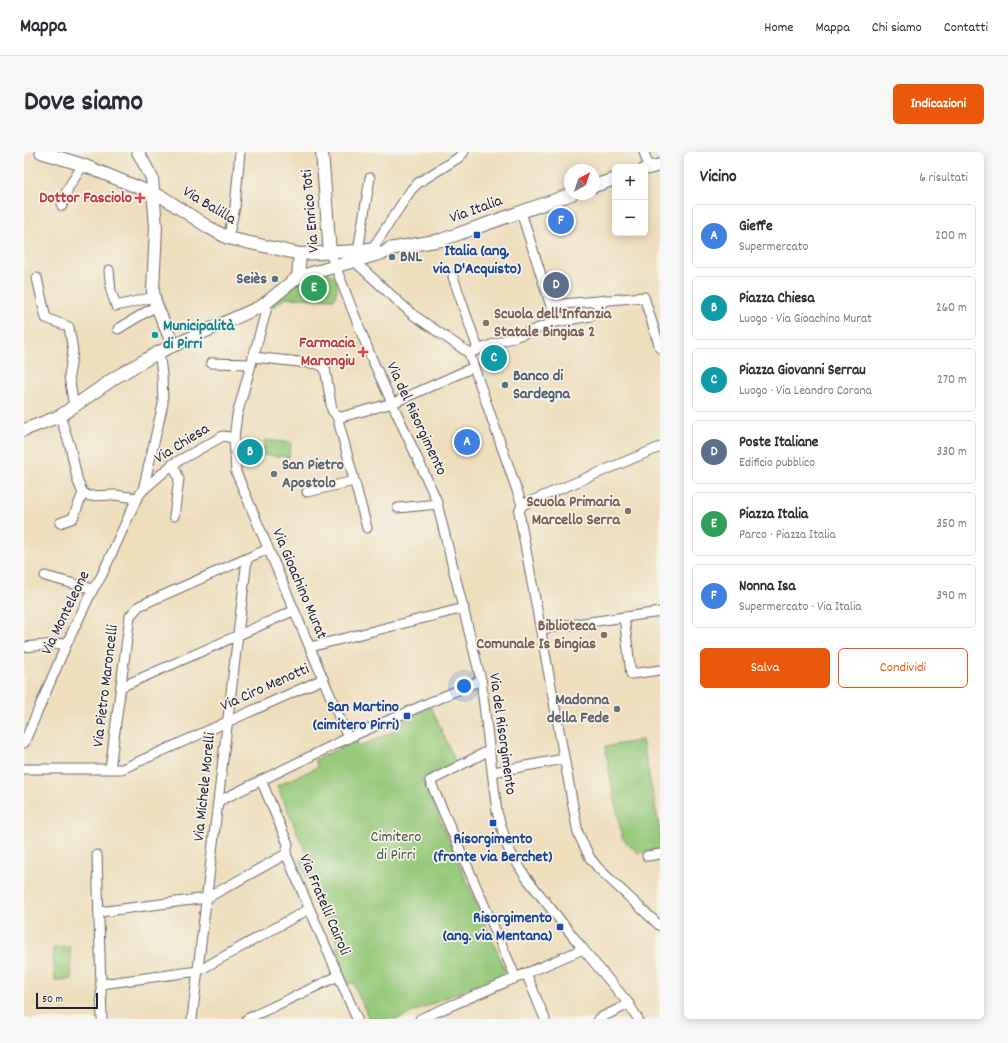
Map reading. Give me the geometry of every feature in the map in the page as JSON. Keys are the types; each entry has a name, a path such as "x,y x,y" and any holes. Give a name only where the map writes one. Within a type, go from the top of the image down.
{"street":[{"name":"Via Balilla","path":"41,152 83,166 164,198 208,227 228,238 297,254 330,253 356,256"},
{"path":"138,152 152,178 154,194 156,227 155,301 173,344"},
{"path":"228,238 235,207 240,152"},
{"name":"Via Enrico Toti","path":"322,152 330,253 334,266"},
{"path":"372,249 411,190 418,183 458,158 464,152"},
{"path":"644,152 651,167"},
{"path":"62,206 68,188 83,166"},
{"path":"356,256 370,178"},
{"path":"600,184 612,180"},
{"name":"Via Italia","path":"389,249 441,240 564,197"},
{"path":"521,212 556,322"},
{"path":"24,430 60,416 116,377 173,344 226,324 265,305 298,277 334,266 356,256 372,249 384,246 389,249 386,252 356,256"},
{"path":"297,254 298,277"},
{"path":"356,256 412,314 473,351"},
{"name":"Via del Risorgimento","path":"334,266 371,357 438,504 481,680 497,812 508,848 525,876 629,1004 638,1019"},
{"path":"110,270 111,291 116,306 155,301"},
{"path":"453,277 473,351 474,367 522,505 519,512 578,833 590,858 599,869 660,926"},
{"path":"37,278 46,318 69,327 73,351 69,376 74,407"},
{"path":"551,305 644,297 660,348"},
{"path":"473,351 556,322 591,316 605,300"},
{"path":"118,329 155,301"},
{"name":"Via Chiesa","path":"140,494 173,464 223,436 234,438 237,415 266,311 265,305"},
{"path":"60,416 70,446 78,482 83,493 89,496 140,494 163,404 162,374 159,352"},
{"path":"211,363 252,360 322,366 325,368 332,410 337,416 367,528"},
{"path":"337,416 341,417 392,403 474,367"},
{"name":"Via Gioachino Murat","path":"234,438 236,472 293,611 310,647 348,738"},
{"path":"522,505 660,446"},
{"path":"173,464 179,479 174,516"},
{"path":"307,492 354,481"},
{"path":"60,523 74,520 83,493"},
{"name":"Via Monteleone","path":"24,743 67,644 93,589 101,577 140,494"},
{"path":"398,508 438,504"},
{"name":"Via Pietro Maroncelli","path":"110,769 130,616 134,610 139,606 268,549"},
{"name":"Via Michele Morelli","path":"192,1019 247,559"},
{"path":"45,576 93,589"},
{"path":"310,647 464,608"},
{"path":"121,688 293,611"},
{"path":"541,629 660,612"},
{"path":"624,617 632,674 660,670"},
{"path":"24,647 67,644"},
{"name":"Via Ciro Menotti","path":"24,769 122,769 323,679"},
{"path":"219,801 348,738 481,680"},
{"path":"490,750 430,781 516,978"},
{"path":"493,772 564,759"},
{"name":"Via Fratelli Cairoli","path":"261,780 288,844 286,854 308,909 357,1019"},
{"path":"99,912 207,898 286,854"},
{"path":"647,856 660,854"},
{"path":"97,855 102,1019"},
{"path":"101,984 198,971 308,909"},
{"path":"420,1019 583,949"},
{"path":"526,973 545,1019"},
{"path":"247,1019 338,976"},
{"path":"598,1019 629,1004"}],"green space":[{"path":"327,272 336,280 337,291 334,299 285,298 272,308 273,303 299,281"},
{"path":"265,440 291,443 289,457 263,455"},
{"name":"Cimitero di Pirri","path":"431,707 456,763 422,778 506,972 397,1019 369,1019 353,982 348,984 333,949 339,947 300,861 308,857 277,786 318,767 315,760 356,741 359,747 399,729 402,721"},
{"path":"642,740 660,832 660,849 638,853 622,838 605,747"},
{"path":"70,947 72,979 55,980 53,948"}],"place":[{"name":"Dottor Fasciolo","path":"140,198"},
{"name":"Nonna Isa","path":"561,221"},
{"name":"Italia (ang, via D'Acquisto)","path":"477,235"},
{"name":"BNL","path":"392,257"},
{"name":"Seiès","path":"275,279"},
{"name":"Poste Italiane","path":"556,285"},
{"name":"Piazza Italia","path":"314,288"},
{"name":"Scuola dell'Infanzia Statale Bingias 2","path":"486,323"},
{"name":"Municipalità di Pirri","path":"155,335"},
{"name":"Farmacia Marongiu","path":"363,352"},
{"name":"Piazza Giovanni Serrau","path":"494,358"},
{"name":"Banco di Sardegna","path":"505,385"},
{"name":"Gieffe","path":"467,442"},
{"name":"Piazza Chiesa","path":"250,452"},
{"name":"San Pietro Apostolo","path":"274,474"},
{"name":"Scuola Primaria Marcello Serra","path":"628,511"},
{"name":"Biblioteca Comunale Is Bingias","path":"604,635"},
{"name":"Madonna della Fede","path":"617,709"},
{"name":"San Martino (cimitero Pirri)","path":"407,716"},
{"name":"Risorgimento (fronte via Berchet)","path":"493,823"},
{"name":"Risorgimento (ang. via Mentana)","path":"560,927"}]}
